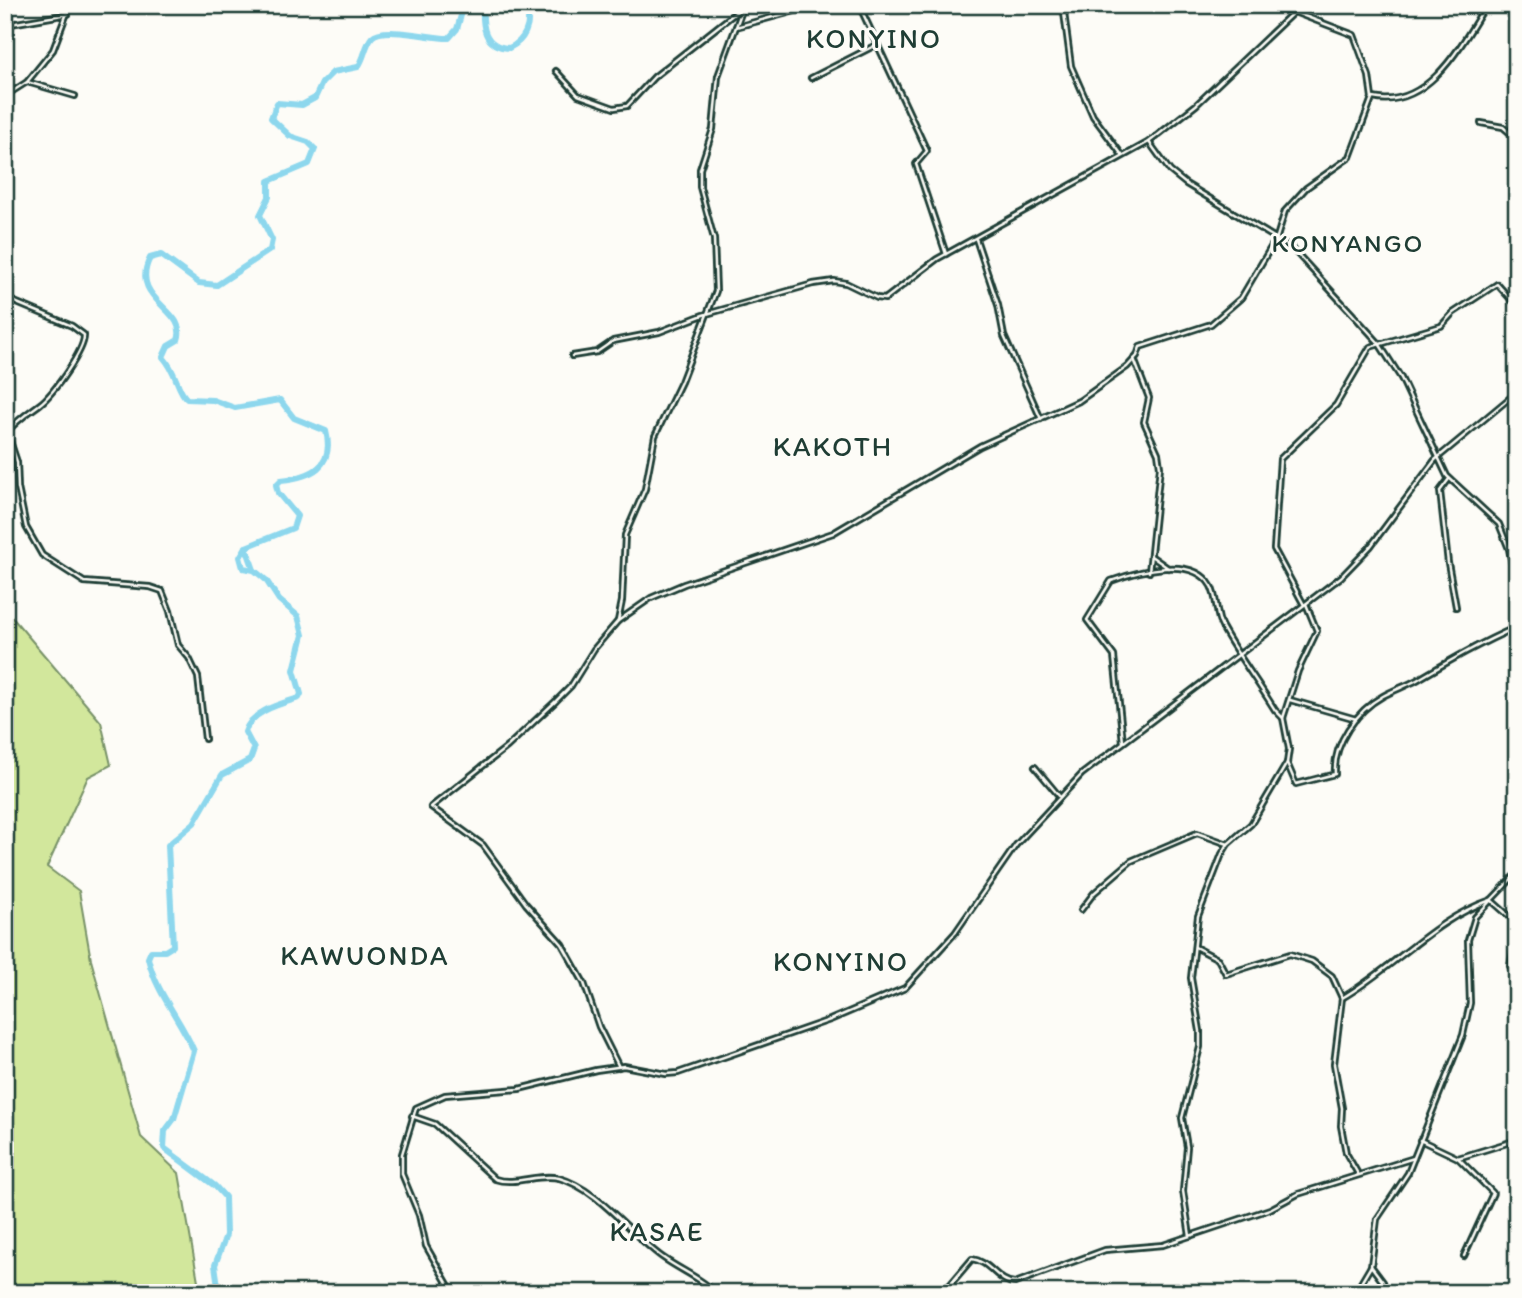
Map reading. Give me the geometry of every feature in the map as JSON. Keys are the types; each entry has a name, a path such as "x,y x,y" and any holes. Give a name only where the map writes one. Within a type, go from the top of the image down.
{"street":[{"path":"5,96 27,82 53,50 69,5"},
{"path":"859,5 927,151 916,164 946,254"},
{"path":"1063,5 1071,66 1093,116 1122,155"},
{"path":"572,356 597,352 617,340 659,332 710,313 834,281 885,299 946,254 1149,142 1186,114 1301,5"},
{"path":"1372,98 1396,100 1429,82 1452,60 1486,5"},
{"path":"618,621 622,601 625,535 645,489 655,436 710,313 718,279 712,228 700,187 700,170 713,129 718,76 744,6"},
{"path":"556,71 578,94 614,108 627,106 654,77 744,6"},
{"path":"736,27 810,7"},
{"path":"619,1067 599,1027 579,971 562,944 526,904 483,845 431,807 507,747 556,701 618,621 651,598 833,533 980,446 1041,419 1109,382 1134,359 1143,345 1216,320 1247,292 1263,256 1277,237 1285,211 1296,197 1350,156 1372,98 1369,76 1354,36 1294,12"},
{"path":"5,25 68,13"},
{"path":"811,78 876,45"},
{"path":"27,82 75,96"},
{"path":"1481,123 1494,123 1517,139"},
{"path":"1149,142 1170,171 1186,184 1226,210 1277,237 1308,264 1378,342 1401,378 1449,479 1499,524 1509,549 1517,589"},
{"path":"976,238 998,305 1004,336 1041,419"},
{"path":"1283,718 1298,671 1317,631 1274,549 1280,458 1336,405 1370,347 1378,342 1441,326 1453,313 1497,284 1517,306"},
{"path":"5,298 72,326 83,335 82,347 50,395 22,416 7,432 17,462 18,491 32,540 42,555 80,581 150,587 162,591 178,645 189,658 198,677 205,739"},
{"path":"1134,359 1149,398 1144,422 1158,453 1160,467 1149,572"},
{"path":"453,1293 426,1246 419,1215 402,1174 402,1154 412,1116 419,1105 445,1095 519,1089 619,1067 666,1074 678,1073 745,1051 901,991 955,933 1006,857 1060,797 1123,742 1333,584 1370,547 1439,457 1517,392"},
{"path":"1449,479 1440,491 1456,607"},
{"path":"1151,556 1168,568"},
{"path":"1123,742 1114,656 1087,620 1111,581 1168,568 1195,570 1206,579 1214,593 1220,624 1283,718 1289,748 1287,763 1251,824 1228,844 1198,916 1191,978 1200,1047 1182,1118 1186,1147 1183,1191 1190,1236"},
{"path":"1287,763 1296,784 1335,774 1336,751 1356,719 1380,697 1416,680 1468,648 1517,627"},
{"path":"1290,700 1356,719"},
{"path":"1035,767 1060,797"},
{"path":"1081,910 1094,893 1130,860 1197,833 1228,844"},
{"path":"1355,1293 1371,1266 1377,1219 1408,1173 1463,1035 1470,1003 1468,940 1475,917 1517,873"},
{"path":"1342,998 1368,983 1454,916 1491,900"},
{"path":"1491,900 1517,923"},
{"path":"1517,933 1510,966 1517,974"},
{"path":"1195,947 1218,959 1226,974 1296,954 1332,976 1342,998 1334,1064 1346,1153 1358,1174"},
{"path":"412,1116 435,1124 495,1179 559,1178 585,1191 629,1232 688,1275 705,1281 716,1293"},
{"path":"1420,1140 1458,1158 1493,1194 1464,1256"},
{"path":"1458,1158 1517,1140"},
{"path":"943,1293 972,1259 981,1261 1010,1283 1105,1250 1150,1247 1190,1236 1358,1174 1414,1158"},
{"path":"1371,1266 1383,1282"}],"green space":[{"path":"5,609 101,722 111,765 88,777 47,867 79,891 91,960 141,1137 179,1173 198,1281 187,1293 5,1293"}],"waterway":[{"path":"219,1293 215,1265 226,1235 225,1197 215,1186 164,1148 165,1131 174,1119 194,1051 162,994 148,958 151,951 165,951 173,946 168,845 194,823 222,775 250,760 254,749 245,732 253,719 267,709 299,698 301,694 294,670 303,635 298,616 279,600 266,580 254,570 243,568 240,557 246,547 293,528 297,516 278,493 276,485 281,480 302,476 318,468 324,462 328,443 326,431 294,418 280,400 235,408 213,400 187,399 163,357 168,346 178,340 179,329 175,320 152,295 145,273 150,258 161,255 199,283 217,285 270,250 272,240 260,215 269,197 269,181 309,164 315,149 308,142 290,136 271,118 277,103 302,105 315,98 322,83 333,72 358,67 370,40 378,34 398,32 449,38 457,29 464,5"},
{"path":"483,5 484,27 489,39 500,47 509,48 523,37 527,27 527,9 521,5"},
{"path":"246,547 254,570"}],"district":[{"name":"KONYINO","path":"874,38"},
{"name":"KONYANGO","path":"1348,243"},
{"name":"KAKOTH","path":"833,446"},
{"name":"KAWUONDA","path":"365,955"},
{"name":"KONYINO","path":"841,961"},
{"name":"KASAE","path":"657,1231"}]}
